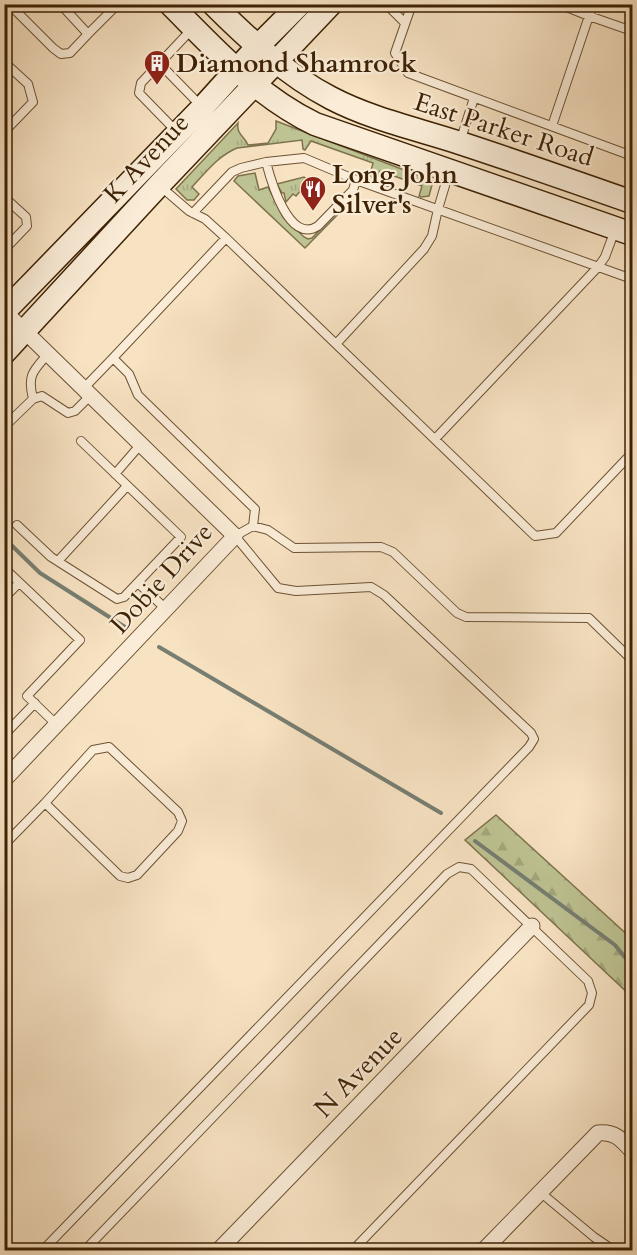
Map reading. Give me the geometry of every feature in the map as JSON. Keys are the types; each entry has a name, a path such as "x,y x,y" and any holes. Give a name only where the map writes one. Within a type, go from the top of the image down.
{"main road":[{"path":"170,4 236,70 296,115 315,124 624,231 630,195"},
{"name":"K Avenue","path":"5,312 300,4"},
{"name":"K Avenue","path":"4,353 331,4"},
{"name":"East Parker Road","path":"217,6 277,61 310,86 344,104 374,116 630,195"},
{"path":"450,170 460,143"}],"street":[{"name":"Dobie Drive","path":"4,780 236,536 5,312"},
{"name":"N Avenue","path":"219,1251 532,926"},
{"path":"484,1251 598,1133 607,1132 616,1136 633,1151"}],"lane":[{"path":"67,4 64,8 88,34"},
{"path":"386,4 405,23"},
{"path":"412,4 395,53 408,73 633,156"},
{"path":"559,4 633,32"},
{"path":"552,126 594,4"},
{"path":"16,11 61,54 70,53 118,5"},
{"path":"178,133 139,93 141,83 193,27"},
{"path":"4,62 28,84 33,102 4,132"},
{"path":"159,63 202,108"},
{"path":"460,143 474,98"},
{"path":"193,213 232,172 266,162 304,158 356,180 633,279"},
{"path":"266,162 281,205 289,217 305,231 318,226 353,190 356,180"},
{"path":"336,344 424,249 432,236 450,170"},
{"path":"159,185 189,211 205,219 226,238 535,536 556,533 633,453"},
{"path":"4,197 26,217 27,226 4,250"},
{"path":"435,439 598,267 624,231"},
{"path":"4,427 33,399 42,396 68,413 75,411 113,358 226,238"},
{"path":"33,399 30,387 32,373 48,354"},
{"path":"113,358 129,374 138,395 255,509 253,526"},
{"path":"17,525 51,557 117,599 124,597 181,537 81,441"},
{"path":"115,474 141,444"},
{"path":"58,561 127,486"},
{"path":"43,1251 529,747 534,739 531,733 384,595 371,587 296,591 279,588 236,536 253,526 268,530 294,548 381,547 393,552 457,613 466,617 590,618 633,660"},
{"path":"4,568 80,640 27,696 57,725"},
{"path":"4,598 19,583"},
{"path":"138,583 166,609"},
{"path":"6,730 34,703"},
{"path":"4,845 93,750 109,747 178,812 182,821 178,831 137,875 128,878 120,876 45,803"},
{"path":"86,1251 447,874 459,867 471,869 588,981 592,993 589,1005 353,1251"},
{"path":"540,1192 613,1251"}],"green space":[{"path":"276,121 433,181 429,196 419,196 422,186 380,171 375,181 370,175 373,163 311,141 305,150 302,140 237,148 230,151 192,187 199,194 194,200 187,200 176,189 238,123 239,133 248,145 268,143 276,129"},
{"path":"255,173 259,190 268,187 283,217 308,239 312,238 350,199 350,202 305,248 234,181 238,176"},
{"path":"304,177 309,181 296,196 293,194 286,202 284,193 277,184"},
{"path":"496,815 632,939 632,997 465,840"}],"waterway":[{"path":"4,538 40,573 125,627"},
{"path":"159,647 441,813"},
{"path":"475,841 615,945 632,966"}],"place":[{"name":"Diamond Shamrock","path":"157,86"},
{"name":"Long John Silver's","path":"313,212"}]}
